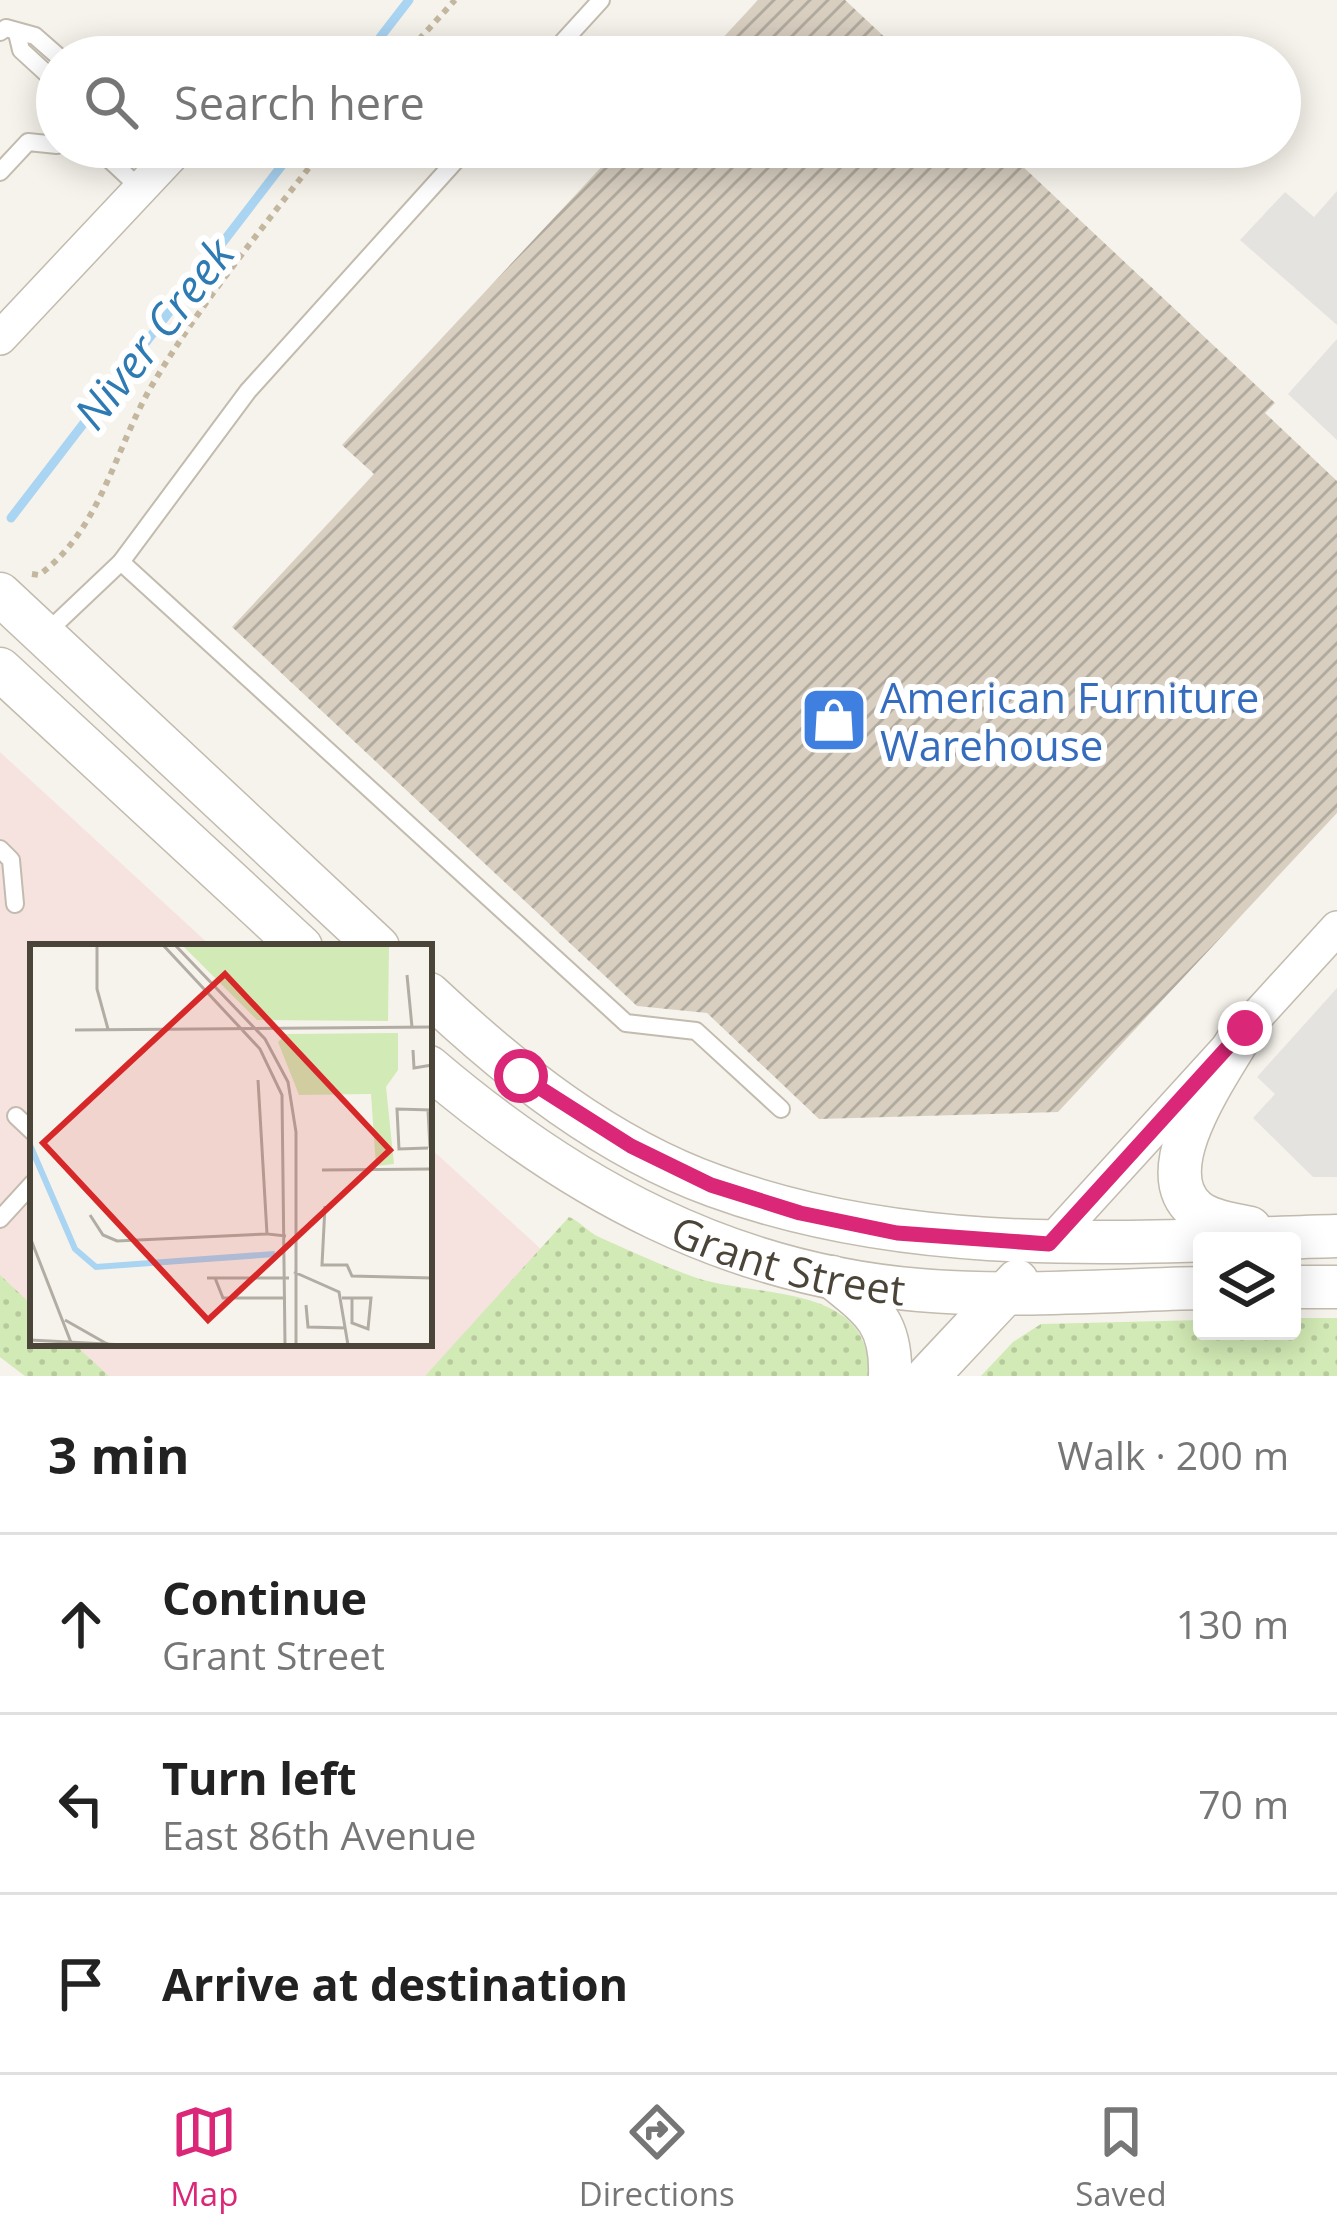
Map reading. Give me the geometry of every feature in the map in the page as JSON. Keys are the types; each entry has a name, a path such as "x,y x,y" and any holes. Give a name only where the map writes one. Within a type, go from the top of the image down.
{"street":[{"path":"0,338 160,168"},
{"path":"11,583 44,635 375,944"},
{"path":"0,624 44,635"},
{"path":"0,669 298,944"},
{"path":"928,1376 1337,928"},
{"name":"Grant Street","path":"432,997 521,1076 583,1118 711,1185 800,1213 897,1233 1049,1244 1193,1240"},
{"path":"1245,1028 1180,1151 1179,1176 1184,1196 1197,1211 1215,1220 1270,1232"},
{"name":"Grant Street","path":"432,1069 490,1119 579,1180 681,1229 789,1269 921,1291 1193,1288"},
{"name":"Grant Street","path":"1301,1237 1337,1236"},
{"path":"831,1276 880,1319 889,1339 890,1376"},
{"path":"1301,1287 1337,1287"}],"lane":[{"path":"568,36 601,0"},
{"path":"9,33 36,64"},
{"path":"0,172 28,142 36,143"},
{"path":"118,168 141,189"},
{"path":"44,635 122,562 248,392 449,168"},
{"path":"122,562 626,1023 696,1031 781,1109"},
{"path":"0,849 10,860 15,904"},
{"path":"16,1116 30,1129"},
{"path":"0,1219 30,1186"}],"path":[{"path":"422,36 455,0"},
{"path":"11,583 39,575 56,562 91,515 149,390 200,310 309,168"}],"shaded area":[{"path":"1337,191 1337,325 1240,240 1285,192 1314,217"},
{"path":"1337,339 1337,440 1288,394"},
{"path":"0,752 209,944 30,944 30,1346 432,1346 432,1150 542,1250 425,1376 25,1376 0,1357"},
{"path":"1337,988 1337,1177 1313,1177 1253,1118 1275,1094 1257,1077"}],"green space":[{"path":"569,1217 599,1237 694,1277 806,1299 831,1309 852,1324 865,1345 869,1376 425,1376"},
{"path":"0,1275 30,1303 30,1346 76,1346 109,1376 25,1376 0,1357"},
{"path":"1301,1318 1337,1318 1337,1376 981,1376 1013,1342 1041,1324 1193,1320 1193,1340 1301,1340"}],"building":[{"path":"758,0 845,0 884,36 725,36"},
{"name":"American Furniture Warehouse","path":"600,168 1024,168 1275,403 1265,413 1337,481 1337,813 1058,1112 819,1119 707,1013 637,1006 232,627 374,474 342,445"}],"waterway":[{"name":"Niver Creek","path":"381,36 409,0"},
{"name":"Niver Creek","path":"11,518 280,168"}],"place":[{"name":"American Furniture Warehouse","path":"834,720"}],"route":[{"path":"521,1076 631,1146 711,1185 800,1213 897,1233 1049,1244 1245,1028"}]}
